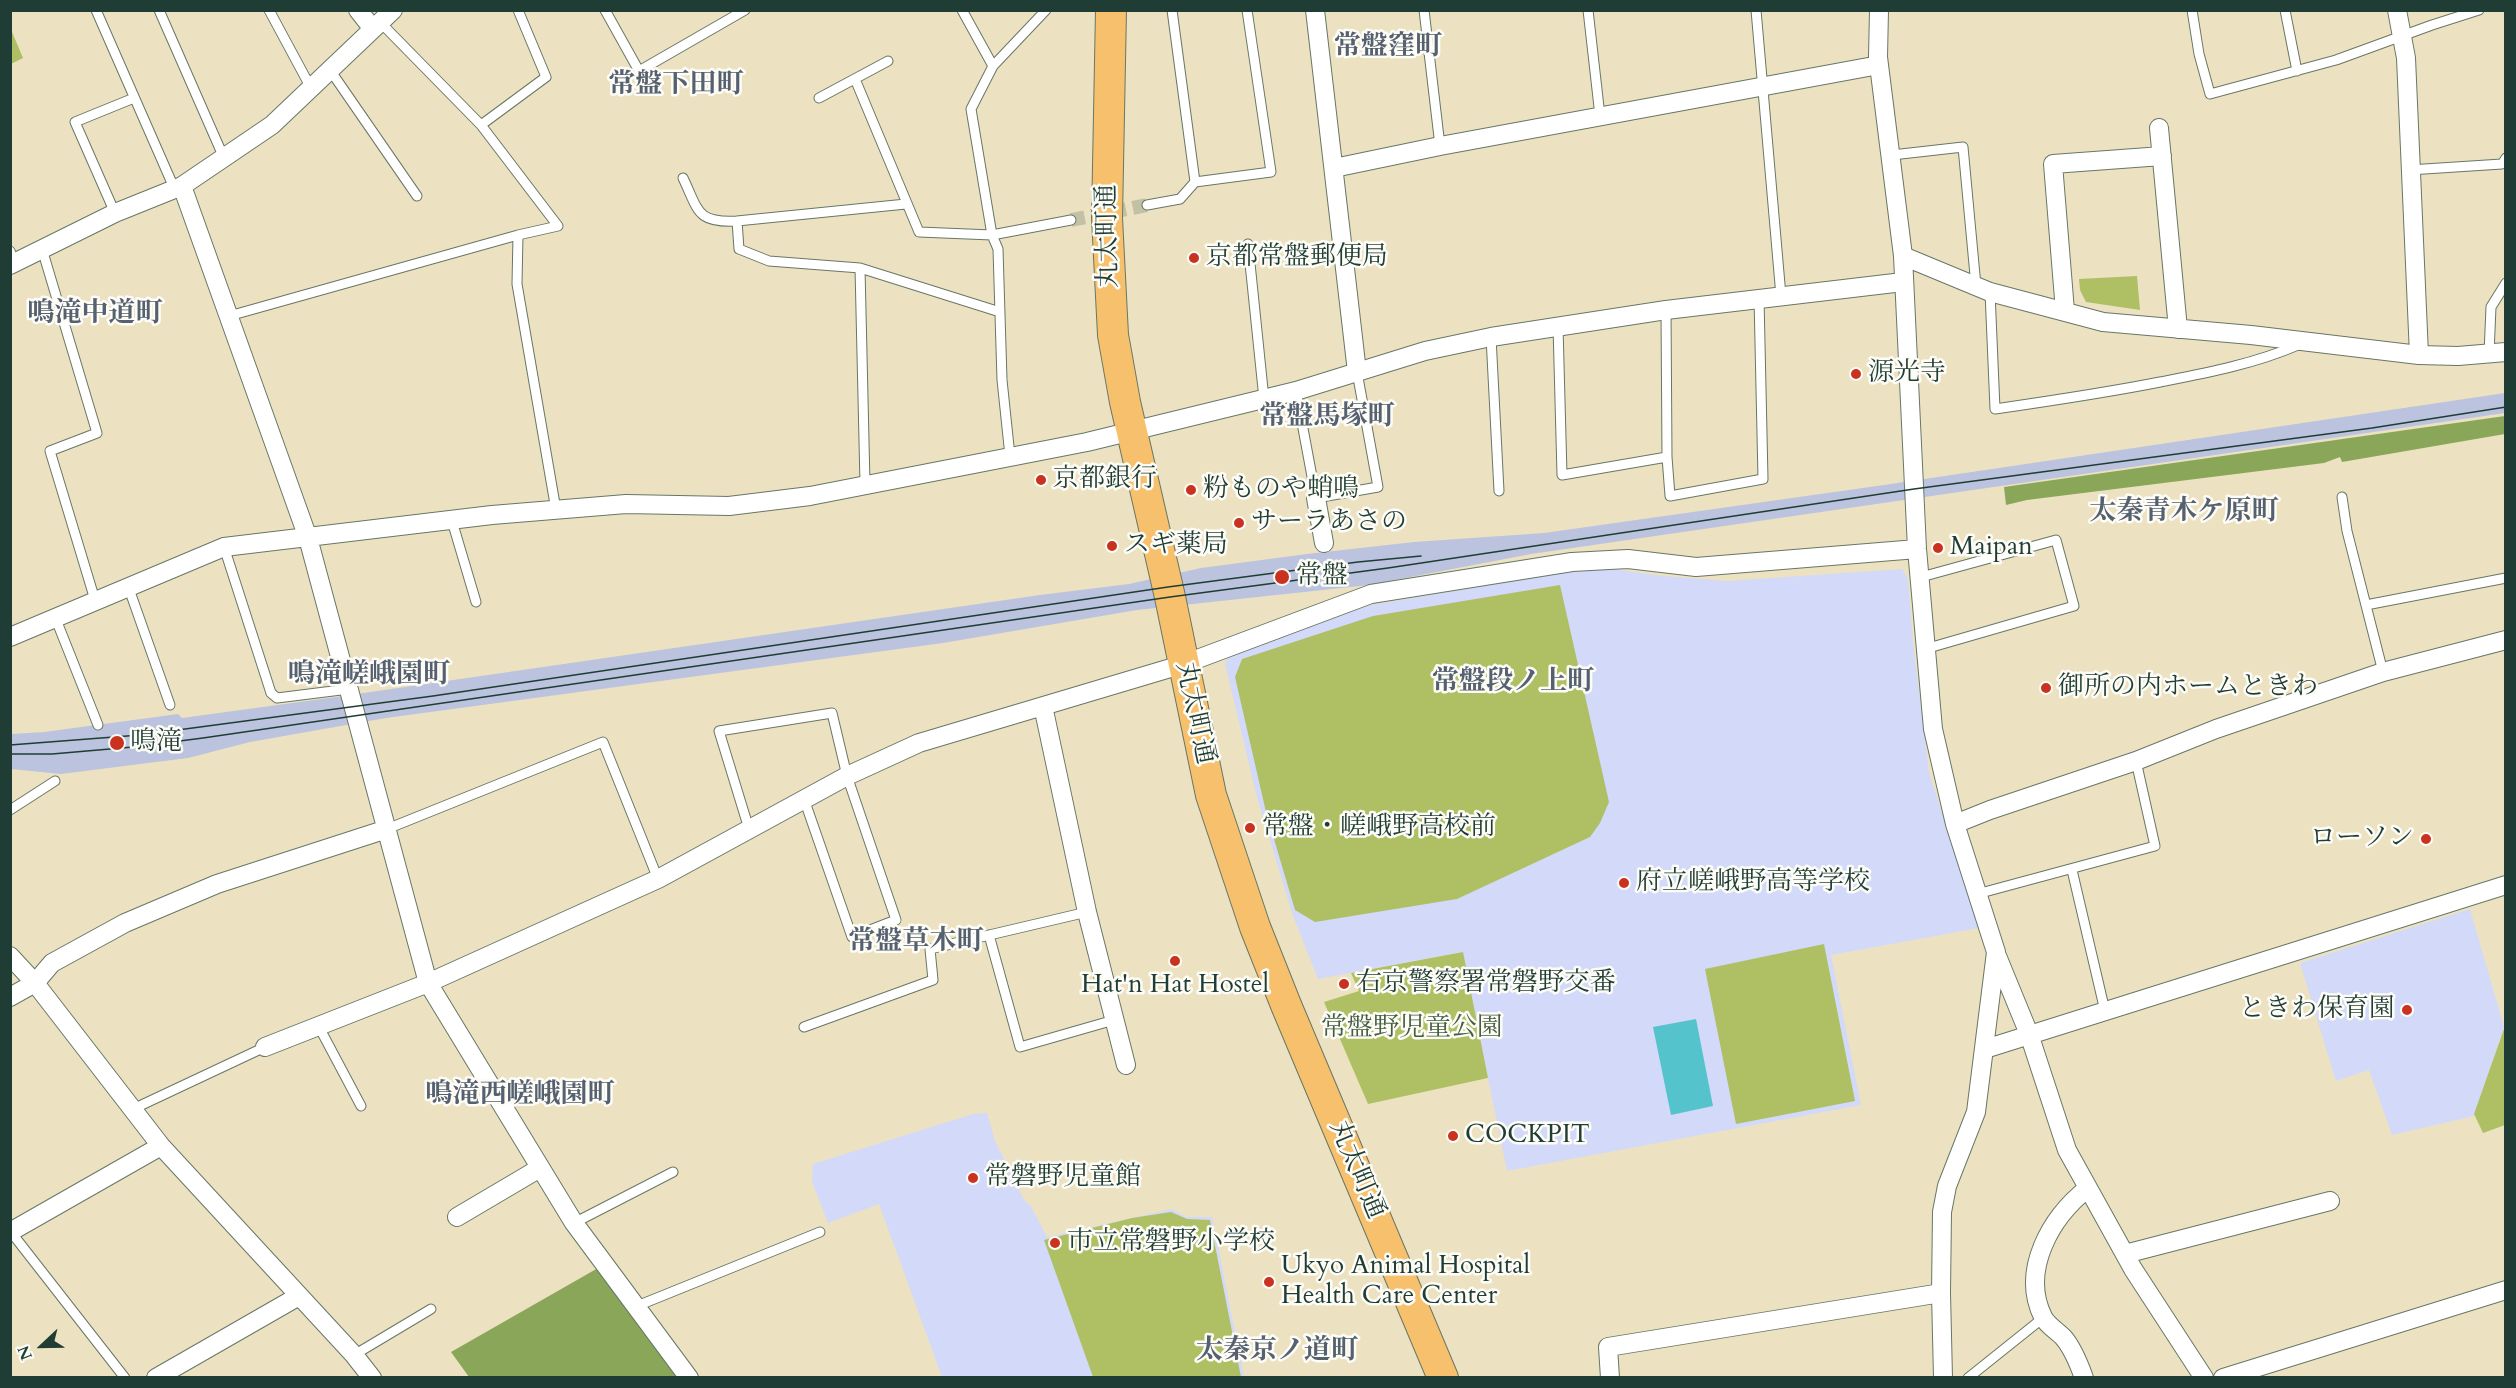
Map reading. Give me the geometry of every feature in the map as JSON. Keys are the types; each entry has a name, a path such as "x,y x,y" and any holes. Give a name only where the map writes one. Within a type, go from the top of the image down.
{"main road":[{"name":"丸太町通","path":"1112,10 1107,219 1113,335 1125,402 1133,430 1211,795 1255,927 1443,1377"}],"street":[{"path":"12,259 42,249 115,213 178,188 272,125 382,21 358,10"},
{"path":"1315,10 1357,372"},
{"path":"1879,10 1879,65 1903,256 1917,549 1925,649 1933,729 1955,824 1996,952 2029,1034 2067,1150 2125,1254 2204,1377"},
{"path":"2397,10 2406,58 2409,170 2419,355"},
{"path":"1334,168 1440,146 1879,65"},
{"path":"2159,128 2178,328"},
{"path":"2065,312 2053,164 2162,156"},
{"path":"178,188 229,316 308,538 428,982 573,1223 689,1377"},
{"path":"1903,256 1983,289 2103,322 2178,328 2419,355 2497,353"},
{"path":"10,637 224,547 556,510 626,504 729,507 810,496 1087,442 1296,391 1425,351 1491,337 1666,310 1903,282"},
{"path":"1316,498 1324,543"},
{"path":"265,1047 428,982 658,879 847,776 919,743 1184,664 1371,594 1572,562 1628,559 1696,567 1917,549"},
{"path":"1955,824 2136,761 2216,729 2383,672 2505,639"},
{"path":"1043,706 1087,912 1126,1065"},
{"path":"10,997 35,983 52,963 125,923 217,884 387,829"},
{"path":"1985,1049 2505,885"},
{"path":"1943,1377 1942,1212 1947,1186 1976,1112 1996,952"},
{"path":"10,956 35,983 160,1146 354,1354 372,1377"},
{"path":"11,1232 160,1146"},
{"path":"457,1216 540,1168"},
{"path":"2084,1377 2064,1339 2043,1318 2034,1280 2045,1238 2074,1199 2088,1188"},
{"path":"2125,1254 2330,1201"},
{"path":"2223,1377 2505,1290"},
{"path":"1610,1377 1608,1347 1941,1293"},
{"path":"156,1377 299,1296"}],"lane":[{"path":"96,10 134,98 178,188"},
{"path":"159,10 224,158"},
{"path":"269,10 311,88"},
{"path":"481,125 546,77 518,10"},
{"path":"605,10 639,71 727,15 745,10"},
{"path":"962,10 993,66"},
{"path":"1010,456 1002,380 998,249 992,235 971,109 993,66 1046,10"},
{"path":"1172,10 1195,182"},
{"path":"1147,205 1180,199 1195,182 1271,172 1247,10"},
{"path":"1424,10 1440,146"},
{"path":"1588,10 1600,116"},
{"path":"1756,10 1781,296"},
{"path":"2192,10 2199,54 2210,94 2336,60 2479,10"},
{"path":"2285,10 2297,71"},
{"path":"229,316 518,235 558,226 481,125 382,21"},
{"path":"819,98 888,62"},
{"path":"330,70 417,196"},
{"path":"855,79 919,232 992,235 1071,220"},
{"path":"115,213 75,122 134,98"},
{"path":"1892,155 1963,147 1983,289 1995,409 2200,375 2274,355 2304,342"},
{"path":"2409,170 2502,164 2505,158"},
{"path":"683,178 700,213 714,222 906,204"},
{"path":"737,220 739,249 769,261 860,268 1000,312"},
{"path":"518,235 517,284 556,510"},
{"path":"1248,244 1264,399"},
{"path":"42,249 97,434 50,451 95,600"},
{"path":"860,268 865,484"},
{"path":"2497,353 2491,307 2505,283"},
{"path":"1666,310 1667,458 1670,496 1763,479 1759,298"},
{"path":"1558,326 1562,475 1667,458"},
{"path":"1491,337 1499,491"},
{"path":"1296,391 1316,498 1378,487 1357,372"},
{"path":"2342,497 2346,531 2383,672"},
{"path":"452,521 477,602"},
{"path":"1921,577 2056,540 2074,606 1925,649"},
{"path":"224,547 271,693 277,698 349,689"},
{"path":"2366,605 2505,578"},
{"path":"128,586 170,705"},
{"path":"54,617 98,725"},
{"path":"749,830 719,730 832,713 847,776 896,920 852,937 804,800"},
{"path":"387,829 603,742 658,879"},
{"path":"1977,894 2155,846 2136,761"},
{"path":"10,810 55,781"},
{"path":"2072,870 2105,1011"},
{"path":"804,1027 933,980 930,949 1087,912"},
{"path":"989,935 1020,1047 1114,1020"},
{"path":"319,1027 361,1106"},
{"path":"133,1109 265,1047"},
{"path":"573,1223 673,1172"},
{"path":"11,1232 125,1377"},
{"path":"637,1306 820,1232"},
{"path":"354,1354 431,1309"},
{"path":"1968,1377 2043,1318"}],"shaded area":[{"path":"2505,393 2505,413 1531,554 1369,585 1137,610 943,643 386,718 250,742 188,758 61,774 11,769 11,734 44,732 178,714 182,718 336,697 1129,584 1201,568 1307,554 1414,542 1544,533"},
{"name":"府立嵯峨野高等学校","path":"1613,569 1728,581 1902,569 1908,579 1914,651 1929,772 1979,928 1831,955 1861,1105 1507,1171 1462,952 1318,979 1293,916 1257,797 1225,664 1230,654 1371,605 1561,573"},
{"name":"ときわ保育園","path":"2470,909 2504,1027 2474,1116 2392,1135 2369,1070 2336,1081 2300,963"},
{"name":"市立常磐野小学校","path":"987,1113 995,1141 1024,1200 1030,1205 1047,1237 1172,1209 1186,1217 1212,1217 1244,1377 942,1377 879,1204 828,1223 812,1182 813,1164 973,1114"}],"green space":[{"path":"10,27 23,58 11,64 10,64"},
{"path":"2137,276 2140,310 2086,302 2080,290 2079,279"},
{"path":"2505,416 2505,434 2342,462 2340,457 2324,463 2027,500 2006,505 2004,487"},
{"path":"1560,585 1609,802 1600,823 1590,837 1457,899 1315,922 1295,910 1266,812 1235,677 1242,659 1373,616"},
{"path":"1824,944 1855,1101 1736,1124 1705,969"},
{"name":"常盤野児童公園","path":"1463,952 1488,1078 1368,1104 1324,1002 1359,991 1351,973"},
{"path":"2505,1026 2505,1125 2483,1133 2474,1114"},
{"path":"1171,1212 1187,1219 1210,1220 1241,1377 1093,1377 1044,1240 1132,1218"},
{"path":"598,1268 683,1377 469,1377 451,1352"}],"water":[{"path":"1696,1019 1713,1106 1671,1115 1653,1027"}],"tunnel":[{"path":"1071,220 1147,205"}],"tram line":[{"path":"10,754 52,754 203,738 1170,597 1388,568 1914,489 2372,428 2506,407"},
{"path":"10,745 140,735 433,696 1168,587 1421,556"}],"place":[{"name":"京都常盤郵便局","path":"1194,258"},
{"name":"源光寺","path":"1856,374"},
{"name":"京都銀行","path":"1041,480"},
{"name":"粉ものや蛸鳴","path":"1191,490"},
{"name":"サーラあさの","path":"1239,523"},
{"name":"スギ薬局","path":"1112,546"},
{"name":"Maipan","path":"1938,548"},
{"name":"常盤","path":"1282,577"},
{"name":"御所の内ホームときわ","path":"2046,688"},
{"name":"鳴滝","path":"117,743"},
{"name":"常盤・嵯峨野高校前","path":"1250,828"},
{"name":"ローソン","path":"2426,839"},
{"name":"府立嵯峨野高等学校","path":"1624,883"},
{"name":"Hat'n Hat Hostel","path":"1175,961"},
{"name":"右京警察署常磐野交番","path":"1344,984"},
{"name":"ときわ保育園","path":"2407,1010"},
{"name":"COCKPIT","path":"1453,1136"},
{"name":"常磐野児童館","path":"973,1178"},
{"name":"市立常磐野小学校","path":"1055,1243"},
{"name":"Ukyo Animal Hospital Health Care Center","path":"1269,1282"}],"district":[{"name":"常盤窪町","path":"1388,48"},
{"name":"常盤下田町","path":"676,86"},
{"name":"鳴滝中道町","path":"95,315"},
{"name":"常盤馬塚町","path":"1327,418"},
{"name":"太秦青木ケ原町","path":"2184,513"},
{"name":"鳴滝嵯峨園町","path":"369,676"},
{"name":"常盤段ノ上町","path":"1513,683"},
{"name":"常盤草木町","path":"916,943"},
{"name":"鳴滝西嵯峨園町","path":"520,1096"},
{"name":"太秦京ノ道町","path":"1277,1352"}]}
